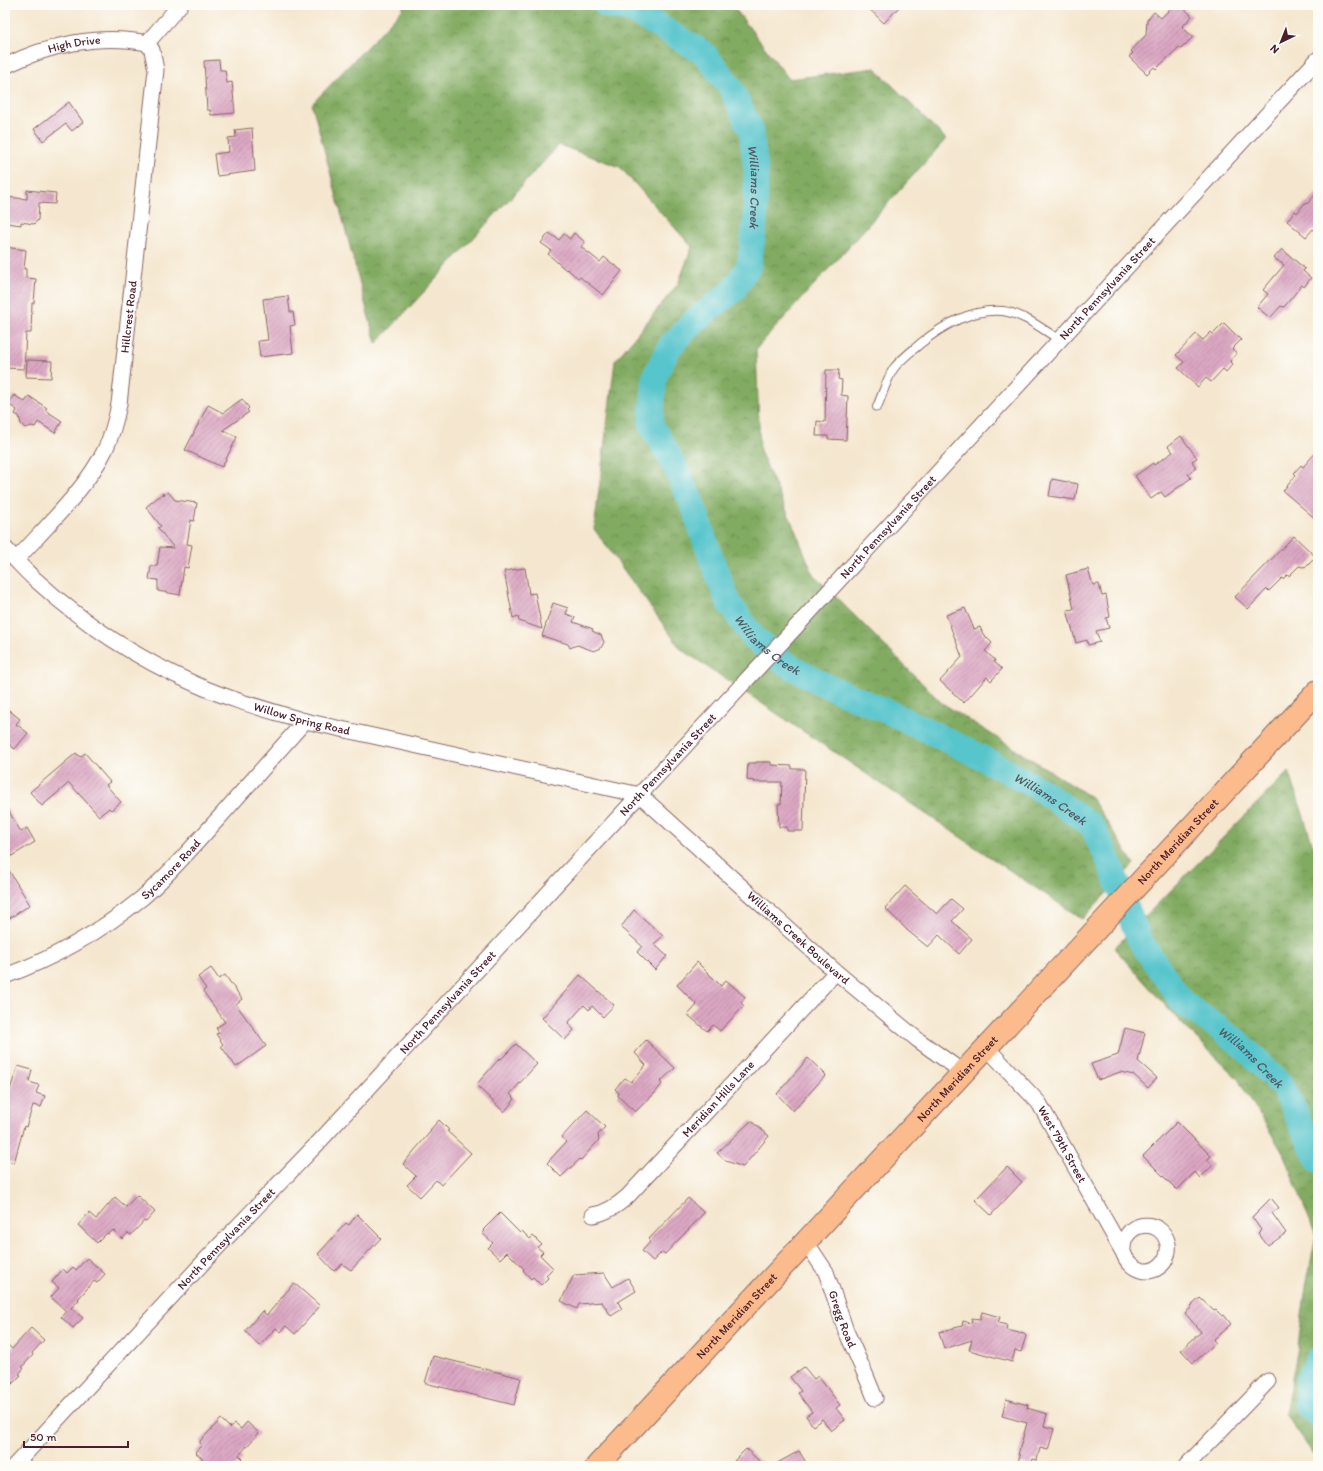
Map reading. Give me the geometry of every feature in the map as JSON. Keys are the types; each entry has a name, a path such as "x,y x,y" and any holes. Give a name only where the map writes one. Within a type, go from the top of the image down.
{"main road":[{"name":"North Meridian Street","path":"597,1466 1318,691"}],"street":[{"path":"147,42 180,5"},
{"name":"High Drive","path":"5,66 37,52 73,43 111,40 147,42"},
{"name":"Hillcrest Road","path":"16,560 87,479 102,456 114,427 119,404 156,70 152,50 147,42"},
{"name":"North Pennsylvania Street","path":"14,1466 212,1253 318,1143 807,615 1318,59"},
{"name":"Willow Spring Road","path":"5,548 37,581 100,630 147,660 195,684 223,695 305,721 640,795"},
{"name":"Sycamore Road","path":"5,976 40,962 78,942 105,925 141,898 174,868 305,721"},
{"name":"Williams Creek Boulevard","path":"640,795 836,972 918,1040 964,1073"},
{"name":"Meridian Hills Lane","path":"593,1214 616,1206 628,1196 836,972"},
{"name":"West 79th Street","path":"987,1048 1039,1103 1123,1252"},
{"name":"Gregg Road","path":"806,1242 826,1272 846,1331 875,1398"},
{"path":"1186,1466 1268,1381"}],"lane":[{"path":"877,407 894,369 910,352 940,328 964,316 985,311 1004,311 1022,316 1060,340"}],"green space":[{"path":"403,5 732,5 789,79 875,68 946,139 756,349 760,451 813,574 942,703 1091,797 1134,864 1082,919 681,649 594,529 615,361 678,284 692,247 620,167 559,145 376,344 312,104 403,9"},
{"path":"1289,771 1318,861 1318,1458 1314,1455 1285,1414 1297,1353 1306,1286 1316,1236 1283,1153 1238,1079 1181,1023 1114,948"}],"building":[{"path":"865,5 901,5 884,23"},
{"path":"1174,5 1180,5 1192,16 1182,27 1193,37 1181,49 1179,47 1156,69 1154,67 1147,74 1129,57 1133,53 1131,51 1146,35 1147,20 1154,12 1161,18"},
{"path":"219,60 220,70 225,70 227,83 232,82 235,113 211,115 210,110 207,110 204,61"},
{"path":"69,102 83,122 72,131 66,124 43,141 34,129"},
{"path":"252,128 255,171 217,176 214,154 229,152 228,138 236,137 235,130"},
{"path":"27,190 56,193 55,204 39,203 38,220 34,224 21,222 21,225 7,223 7,221 5,221 6,197 27,199"},
{"path":"1318,192 1318,234 1313,229 1306,237 1287,221 1295,211 1297,213 1305,203 1307,204"},
{"path":"549,233 559,240 564,234 570,239 574,233 585,242 581,247 600,262 604,257 622,271 603,295 580,277 578,278 567,269 566,270 548,254 551,250 541,243"},
{"path":"5,247 26,250 24,269 26,269 26,278 36,279 34,303 32,303 31,333 26,333 24,369 5,368"},
{"path":"1282,249 1305,269 1303,271 1311,278 1304,287 1302,285 1284,307 1281,306 1270,318 1257,307 1268,294 1263,290 1284,265 1274,258"},
{"path":"288,296 290,312 293,312 295,325 290,326 293,353 260,357 258,341 268,340 263,299"},
{"path":"1224,323 1241,340 1232,349 1237,353 1230,361 1233,364 1226,372 1223,369 1211,382 1206,378 1198,387 1178,368 1184,362 1176,355 1196,334 1203,340 1211,332 1213,334"},
{"path":"27,360 52,361 51,378 26,377"},
{"path":"826,370 839,370 838,379 842,380 841,395 848,396 846,440 828,439 828,436 816,436 817,421 825,422"},
{"path":"14,395 25,402 29,396 47,408 45,410 62,421 55,433 38,422 35,427 32,426 25,428 21,424 19,416 15,414 17,410 8,404"},
{"path":"242,399 249,408 247,410 249,412 223,430 237,437 222,467 185,450 208,405 223,413"},
{"path":"1181,436 1197,458 1192,461 1196,468 1188,474 1191,478 1165,497 1161,492 1151,499 1135,476 1153,463 1154,465 1173,452 1168,446"},
{"path":"1318,450 1318,486 1313,492 1318,496 1318,521 1283,491 1296,475 1294,473 1301,465 1303,467"},
{"path":"1052,479 1078,484 1075,500 1049,496"},
{"path":"168,492 175,500 197,503 194,521 191,520 187,544 192,545 188,568 184,567 180,595 158,591 158,580 149,579 151,566 157,566 160,547 174,548 158,528 161,526 146,507 163,493 164,495"},
{"path":"1294,536 1316,557 1307,566 1299,566 1289,576 1287,575 1283,579 1282,578 1269,591 1267,589 1248,609 1235,597"},
{"path":"525,568 529,594 535,593 542,629 519,621 518,616 513,618 504,571"},
{"path":"1088,569 1093,585 1099,584 1102,596 1106,595 1110,617 1106,618 1109,628 1096,631 1100,642 1088,645 1087,640 1076,643 1067,610 1074,609 1066,575"},
{"path":"553,603 568,608 566,614 575,617 573,622 593,629 592,631 601,635 604,642 601,648 594,651 577,645 570,648 568,644 542,636"},
{"path":"965,608 974,629 980,627 983,634 992,643 985,651 1002,669 991,681 987,677 964,703 940,681 962,657 946,615"},
{"path":"5,707 20,719 16,724 28,733 15,749 5,742"},
{"path":"76,753 80,757 85,753 110,782 106,785 121,802 111,810 109,808 99,816 69,783 42,806 30,792"},
{"path":"771,762 771,765 792,766 792,769 805,769 803,831 787,831 787,827 779,827 778,804 781,804 782,782 754,782 755,781 747,780 748,763"},
{"path":"5,805 21,832 27,828 35,842 5,860"},
{"path":"5,864 30,905 5,921"},
{"path":"905,886 937,914 951,899 963,909 952,921 972,939 959,954 939,935 928,947 908,931 885,908"},
{"path":"634,910 663,936 654,944 667,956 655,970 637,952 642,946 621,927"},
{"path":"697,962 721,986 726,980 745,997 741,1003 744,1006 720,1031 713,1025 707,1031 688,1015 697,1005 677,985"},
{"path":"211,968 219,979 225,975 242,999 236,1004 266,1046 236,1067 221,1046 223,1044 216,1034 219,1033 216,1028 225,1022 203,991 206,989 198,977"},
{"path":"580,975 614,1005 603,1017 592,1006 589,1010 584,1005 568,1023 574,1030 565,1040 542,1018"},
{"path":"1125,1028 1145,1033 1138,1061 1157,1078 1148,1088 1134,1075 1120,1072 1098,1080 1091,1064 1118,1055"},
{"path":"646,1040 675,1068 660,1082 662,1084 655,1093 635,1112 618,1096 619,1093 615,1089 625,1078 631,1082 646,1065 635,1053"},
{"path":"516,1044 537,1064 510,1094 515,1099 504,1112 476,1085 500,1058 501,1059"},
{"path":"808,1058 826,1075 793,1111 777,1094"},
{"path":"18,1066 32,1070 29,1082 39,1085 36,1093 45,1096 41,1107 33,1105 26,1127 24,1126 14,1163 5,1160 5,1091 9,1092"},
{"path":"587,1110 605,1127 598,1135 599,1140 581,1160 580,1159 561,1177 547,1163 566,1142 562,1137"},
{"path":"439,1120 449,1130 447,1131 471,1153 441,1185 436,1180 420,1197 407,1185 416,1176 403,1164"},
{"path":"751,1121 769,1136 743,1167 726,1161 717,1153"},
{"path":"1177,1122 1211,1156 1207,1160 1213,1165 1200,1178 1195,1172 1177,1190 1143,1156"},
{"path":"1007,1167 1022,1182 991,1215 975,1200"},
{"path":"137,1195 155,1212 131,1235 128,1233 122,1239 113,1230 109,1234 107,1233 97,1243 78,1225 89,1213 96,1219 115,1197 126,1207"},
{"path":"688,1198 704,1213 665,1254 662,1252 653,1261 642,1251 650,1242 648,1240"},
{"path":"1271,1198 1279,1208 1272,1213 1286,1233 1268,1246 1258,1233 1261,1230 1252,1217"},
{"path":"500,1213 520,1233 522,1231 530,1239 533,1236 541,1244 537,1247 543,1252 540,1255 553,1268 546,1275 548,1278 541,1285 533,1277 531,1279 523,1270 524,1269 507,1252 500,1259 488,1248 493,1243 482,1233 484,1231 483,1230"},
{"path":"357,1214 381,1238 351,1270 342,1264 334,1271 318,1254 346,1223 349,1225"},
{"path":"87,1258 105,1274 97,1283 94,1281 71,1308 83,1318 73,1328 61,1317 66,1311 51,1297 59,1288 52,1282 63,1269 67,1273 73,1267 76,1270"},
{"path":"604,1273 613,1287 628,1278 636,1291 618,1302 622,1309 611,1316 602,1302 579,1304 577,1309 561,1301 574,1275"},
{"path":"294,1283 320,1306 295,1334 286,1326 281,1332 276,1328 259,1346 245,1331 262,1311 267,1315"},
{"path":"1200,1298 1214,1311 1216,1310 1222,1316 1224,1315 1231,1324 1213,1340 1216,1343 1193,1363 1181,1350 1201,1332 1185,1313"},
{"path":"982,1312 1000,1317 998,1323 1007,1325 1006,1330 1024,1334 1026,1336 1021,1352 1015,1350 1012,1362 969,1350 972,1340 944,1349 939,1332 962,1326 963,1321 971,1323 972,1318 980,1319"},
{"path":"31,1328 44,1340 22,1367 24,1368 19,1374 21,1375 11,1385 5,1379 5,1342 12,1349"},
{"path":"433,1356 521,1378 514,1405 425,1383"},
{"path":"804,1367 814,1379 818,1376 840,1405 836,1408 845,1420 831,1431 822,1419 813,1426 806,1416 812,1412 798,1393 801,1391 790,1377"},
{"path":"1006,1399 1028,1405 1027,1408 1047,1414 1044,1426 1054,1429 1048,1450 1040,1448 1037,1460 1033,1459 1031,1466 1018,1462 1020,1455 1018,1455 1027,1423 1002,1416"},
{"path":"221,1419 230,1428 234,1423 241,1429 247,1422 259,1433 239,1455 243,1459 236,1466 196,1466 203,1459 195,1452 202,1445 200,1441"},
{"path":"746,1449 765,1466 739,1466 734,1461"},
{"path":"799,1451 808,1466 772,1466"}],"waterway":[{"name":"Williams Creek","path":"606,5 633,11 704,53 730,86 751,130 756,171 755,224 749,265 734,290 694,321 670,346 655,375 651,424 671,459 693,505 711,558 729,603 754,638 785,663 819,682 900,717 975,754 1038,788 1092,826 1111,866 1139,939 1183,1003 1240,1043 1283,1087 1318,1160"},
{"name":"Williams Creek","path":"1318,1360 1307,1382 1308,1406 1318,1415"}]}
